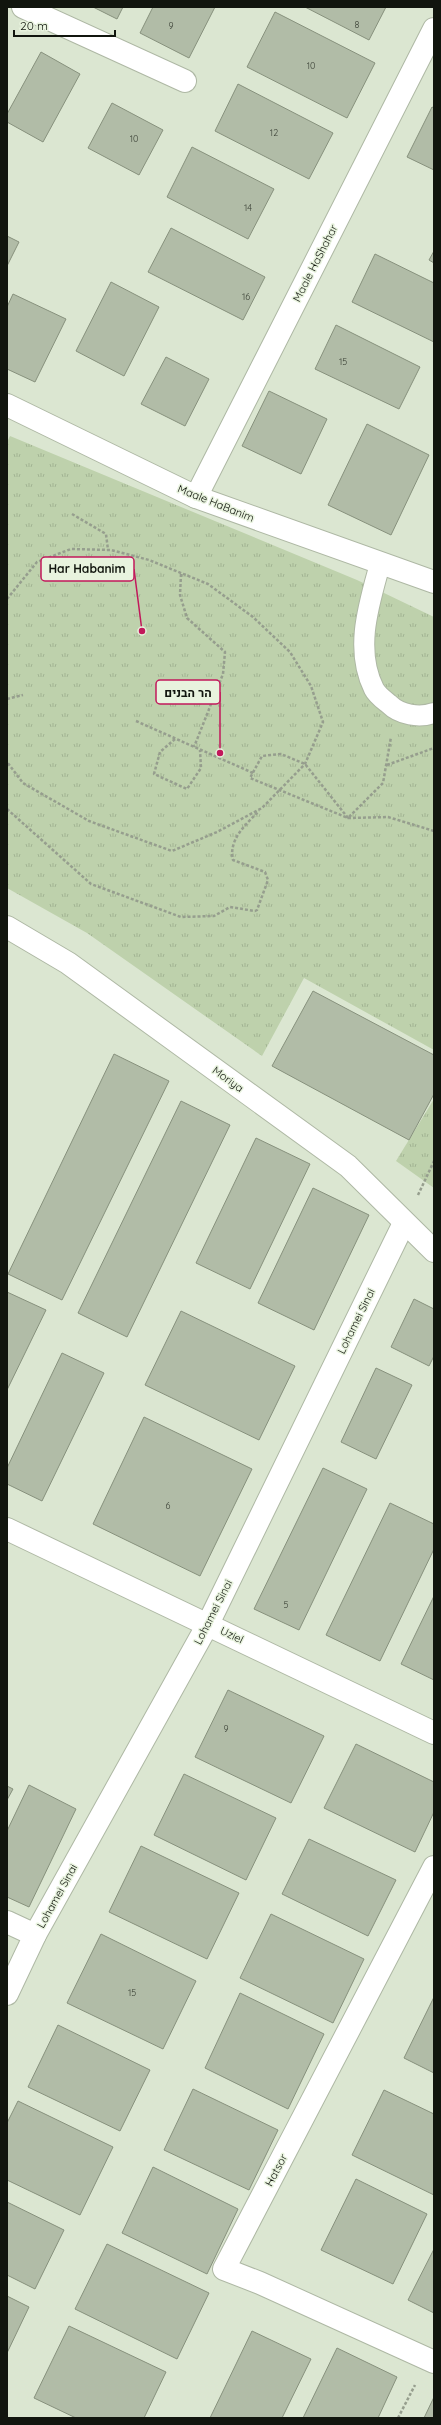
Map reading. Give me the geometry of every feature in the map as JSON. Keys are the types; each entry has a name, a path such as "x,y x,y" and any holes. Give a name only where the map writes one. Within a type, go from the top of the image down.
{"street":[{"path":"23,7 185,81"},
{"name":"Maale HaShahar","path":"196,497 434,29"},
{"name":"Maale HaBanim","path":"7,404 196,497 380,564 434,582"},
{"name":"Moriya","path":"7,927 68,963 348,1166 434,1251"},
{"name":"Lohamei Sinai","path":"7,1994 35,1935 208,1624 404,1223"},
{"name":"Uziel","path":"7,1529 434,1733"},
{"name":"Hatsor","path":"431,2360 260,2283 224,2269 434,1867"},
{"path":"7,1922 35,1935"}],"lane":[{"path":"380,564 365,622 364,660 374,690 396,711 424,717 434,713"}],"path":[{"path":"72,514 106,534 108,550"},
{"path":"7,599 37,562 71,549 108,550 149,560 208,584 253,617 290,652 311,686 322,722 305,764 240,830 231,851 233,860 265,872 268,880 258,910 255,911 230,907 214,916 181,917 91,884 7,809"},
{"path":"181,574 180,595 187,618 225,652 223,674 194,747"},
{"path":"7,698 23,695"},
{"path":"348,818 383,783 396,711"},
{"path":"136,721 253,773"},
{"path":"175,739 160,752 154,774 187,789 201,768 200,750"},
{"path":"386,765 434,748"},
{"path":"348,818 305,764 281,754 262,756 250,778 279,791 348,818 388,817 434,831"},
{"path":"7,762 23,783 88,822 172,851 217,832 262,808"},
{"path":"404,1223 434,1160"},
{"path":"398,2418 431,2360"}],"green space":[{"path":"10,436 357,580 434,617 434,1050 304,978 262,1056 87,933 7,888 7,442"},
{"path":"434,1099 434,1188 396,1161"}],"building":[{"path":"93,7 123,7 117,19"},
{"path":"153,7 215,7 189,58 140,33"},
{"path":"305,7 386,7 369,40"},
{"path":"275,12 375,63 347,118 247,67"},
{"path":"41,52 80,74 43,142 7,122 7,114"},
{"path":"238,84 333,133 309,179 215,131"},
{"path":"112,103 163,130 139,175 88,148"},
{"path":"432,107 434,108 434,170 407,157"},
{"path":"192,147 274,189 248,239 167,197"},
{"path":"171,228 265,277 243,320 148,272"},
{"path":"7,236 19,242 7,266"},
{"path":"434,251 434,263 429,260"},
{"path":"375,254 434,283 434,342 352,302"},
{"path":"111,282 159,307 124,376 76,351"},
{"path":"13,294 66,319 35,382 7,369 7,307"},
{"path":"336,325 420,367 399,409 315,369"},
{"path":"166,357 209,379 185,426 141,404"},
{"path":"269,391 327,419 301,474 242,446"},
{"path":"367,424 429,455 391,535 328,505"},
{"path":"313,991 434,1055 434,1094 409,1140 272,1066"},
{"path":"114,1054 169,1081 62,1300 8,1274"},
{"path":"181,1101 230,1125 127,1337 78,1313"},
{"path":"256,1138 310,1164 250,1289 196,1263"},
{"path":"313,1188 369,1215 314,1330 258,1303"},
{"path":"7,1292 46,1310 7,1390"},
{"path":"414,1299 434,1309 434,1356 429,1366 391,1347"},
{"path":"181,1311 295,1366 259,1440 145,1385"},
{"path":"62,1353 104,1373 42,1501 7,1484 7,1468"},
{"path":"376,1368 412,1385 376,1459 341,1442"},
{"path":"144,1417 252,1469 200,1576 93,1524"},
{"path":"323,1468 367,1489 299,1630 254,1609"},
{"path":"390,1503 434,1524 434,1549 380,1661 326,1635"},
{"path":"434,1596 434,1680 401,1664"},
{"path":"228,1690 324,1736 291,1803 195,1757"},
{"path":"356,1744 434,1782 434,1812 415,1852 324,1808"},
{"path":"184,1774 276,1818 246,1880 154,1835"},
{"path":"29,1785 76,1809 29,1907 7,1897 7,1831"},
{"path":"7,1786 13,1789 7,1800"},
{"path":"309,1839 396,1880 368,1936 282,1894"},
{"path":"141,1846 239,1893 207,1959 109,1912"},
{"path":"271,1914 364,1959 333,2023 240,1978"},
{"path":"101,1934 196,1981 163,2049 67,2003"},
{"path":"240,1993 324,2034 288,2109 205,2068"},
{"path":"434,1997 434,2073 404,2058"},
{"path":"58,2025 150,2070 120,2131 28,2087"},
{"path":"193,2089 278,2130 249,2190 164,2150"},
{"path":"384,2090 434,2114 434,2195 352,2155"},
{"path":"18,2101 113,2147 80,2215 7,2180 7,2123"},
{"path":"153,2167 238,2209 207,2274 122,2233"},
{"path":"356,2179 427,2214 393,2284 321,2250"},
{"path":"7,2202 64,2230 35,2289 7,2275"},
{"path":"107,2244 209,2293 177,2359 75,2309"},
{"path":"434,2249 434,2313 408,2300"},
{"path":"7,2296 29,2307 7,2353"},
{"path":"69,2326 166,2372 144,2418 76,2418 34,2398"},
{"path":"252,2331 311,2359 282,2418 210,2418"},
{"path":"337,2348 397,2377 378,2418 303,2418"},
{"path":"434,2397 434,2418 424,2418"}],"place":[{"name":"Har Habanim","path":"142,631"},
{"name":"הר הבנים","path":"220,753"}]}
